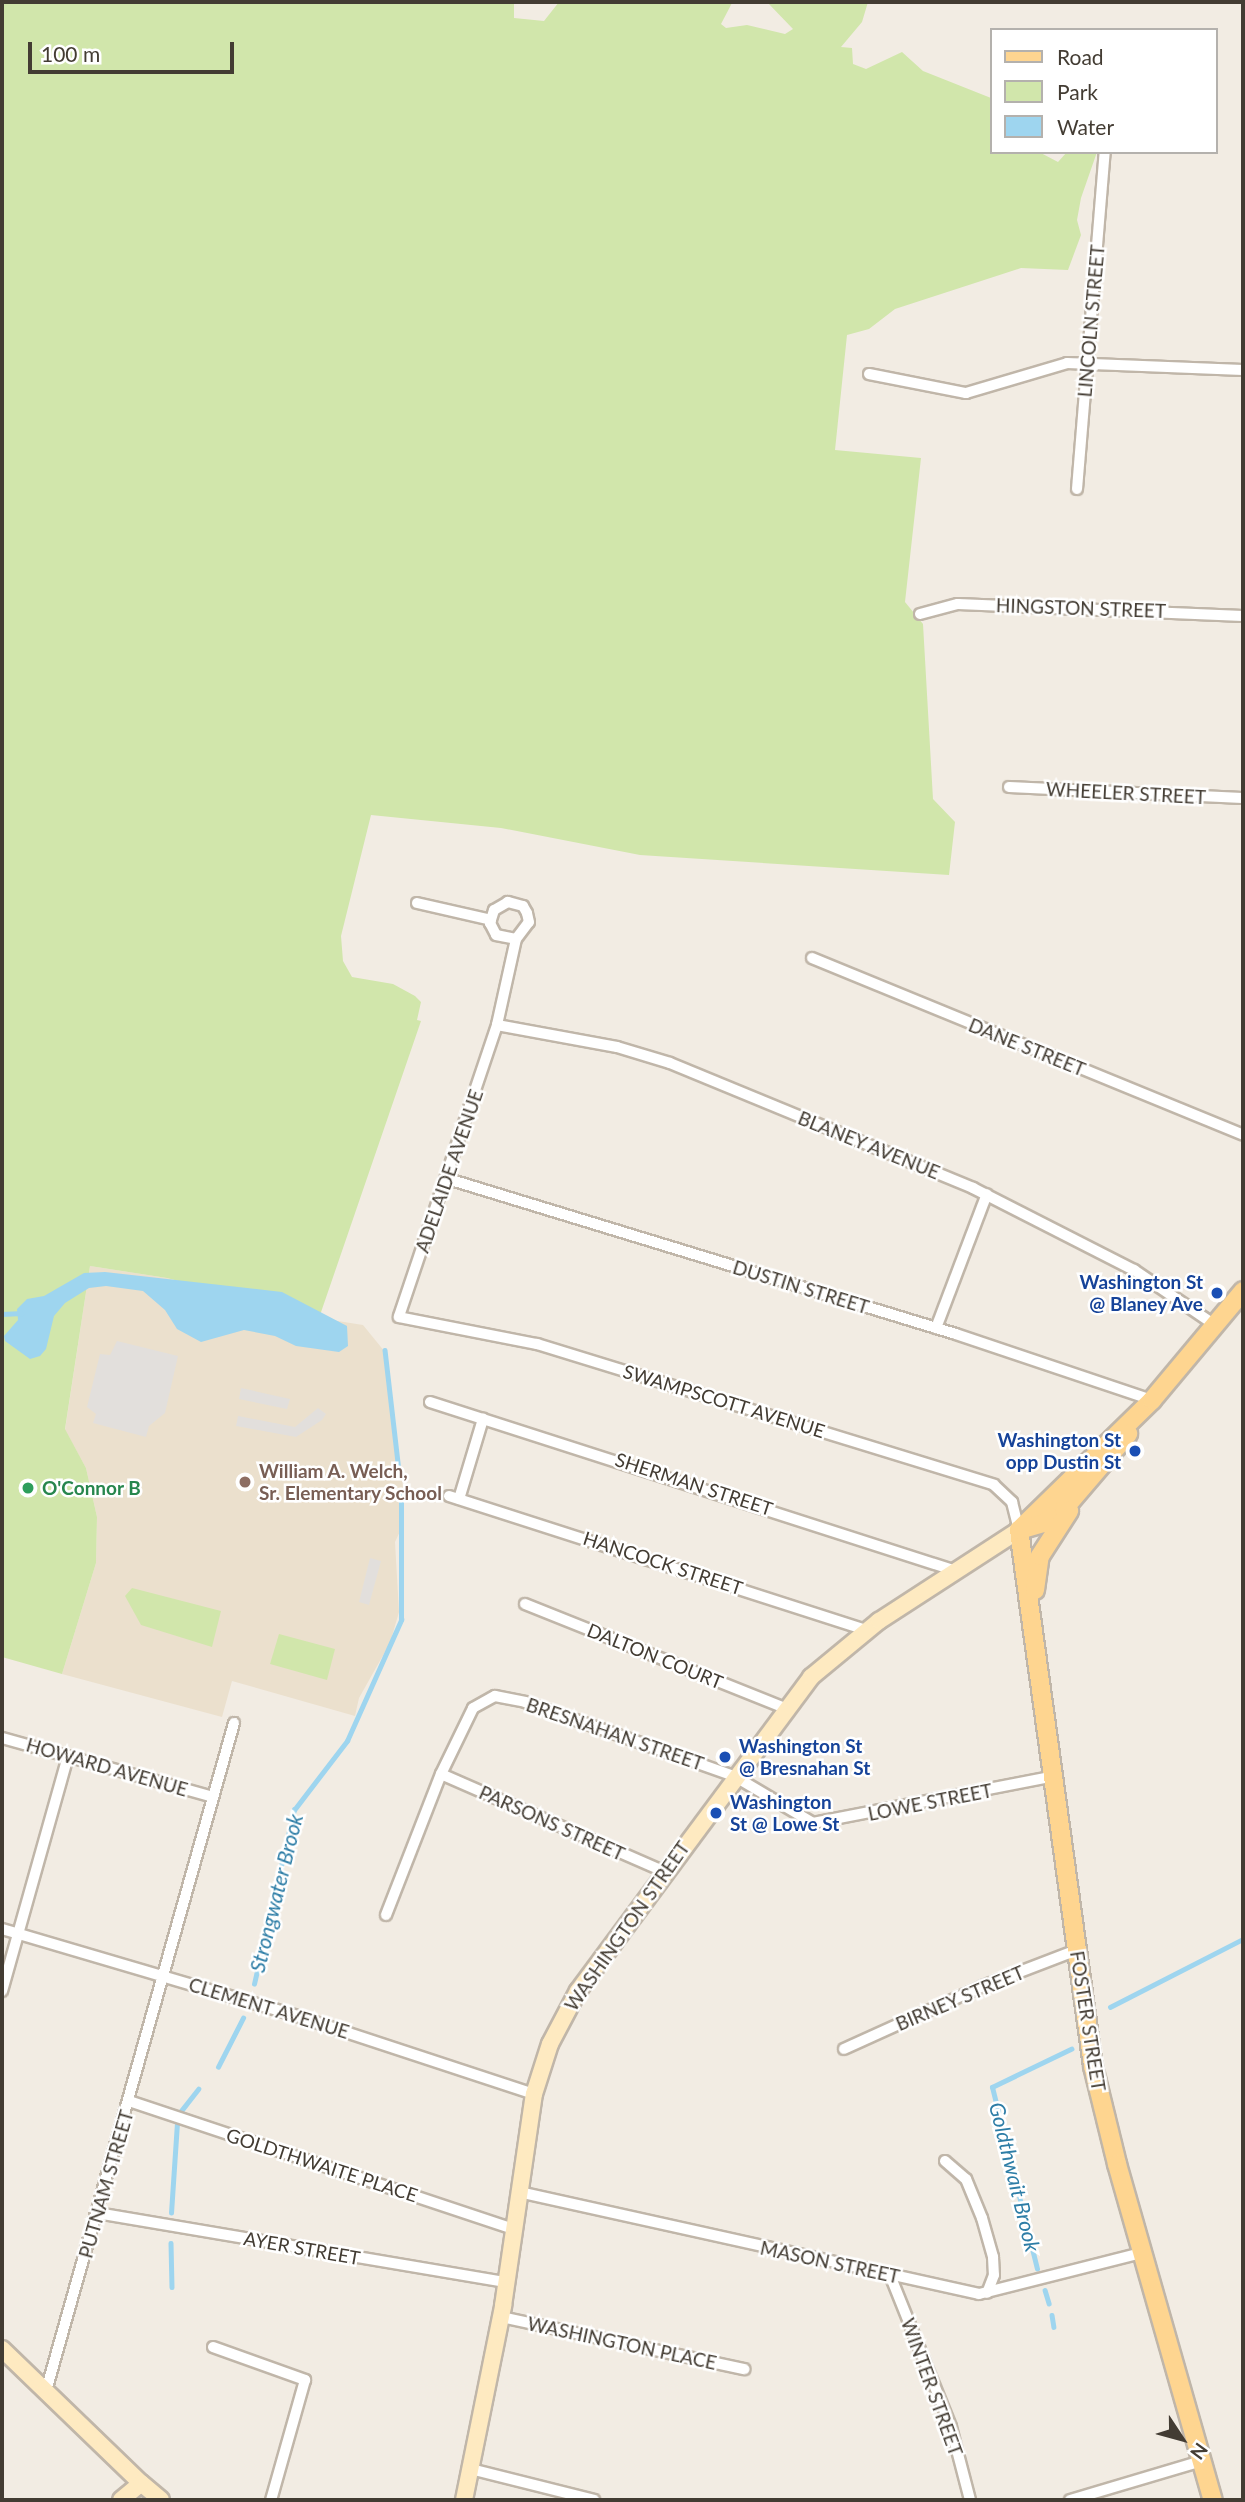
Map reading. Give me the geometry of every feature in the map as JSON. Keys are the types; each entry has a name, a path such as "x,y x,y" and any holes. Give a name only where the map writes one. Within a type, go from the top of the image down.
{"main road":[{"name":"WASHINGTON STREET","path":"1019,1530 1044,1524 1083,1492 1152,1400 1243,1291"},
{"name":"WASHINGTON STREET","path":"464,2500 501,2317 534,2094 550,2044 578,1991 663,1871 811,1677 866,1630 1019,1530 1152,1400"},
{"path":"1032,1614 1040,1556 1083,1492"},
{"name":"FOSTER STREET","path":"1019,1530 1093,2066 1141,2252 1213,2500"},
{"path":"2,2349 161,2500"},
{"path":"121,2500 141,2483"}],"street":[{"name":"LINCOLN STREET","path":"1077,489 1105,154"},
{"path":"869,374 966,393 1067,363 1243,370"},
{"name":"HINGSTON STREET","path":"920,614 958,604 1243,616"},
{"name":"WHEELER STREET","path":"1009,787 1243,798"},
{"path":"508,902 523,906 529,922 516,939 496,934 491,920 494,910 508,902"},
{"path":"417,903 491,920"},
{"name":"ADELAIDE AVENUE","path":"399,1317 448,1179 497,1025 516,939"},
{"name":"DANE STREET","path":"812,958 1243,1135"},
{"name":"BLANEY AVENUE","path":"497,1025 617,1047 670,1063 987,1194 1134,1270 1216,1325"},
{"name":"DUSTIN STREET","path":"448,1179 936,1328 1152,1400"},
{"path":"936,1328 987,1194"},
{"name":"SWAMPSCOTT AVENUE","path":"399,1317 537,1344 994,1485 1012,1502 1019,1530"},
{"name":"SHERMAN STREET","path":"430,1402 704,1486 956,1571"},
{"name":"HANCOCK STREET","path":"483,1419 454,1498 866,1630"},
{"name":"DALTON COURT","path":"526,1604 785,1708"},
{"name":"BRESNAHAN STREET","path":"441,1774 473,1708 495,1696 525,1702 734,1776"},
{"name":"PUTNAM STREET","path":"46,2391 165,1976 234,1723"},
{"name":"HOWARD AVENUE","path":"2,1738 213,1797"},
{"path":"2,1992 68,1756"},
{"path":"386,1916 441,1774"},
{"name":"PARSONS STREET","path":"441,1774 663,1871"},
{"name":"LOWE STREET","path":"734,1776 813,1823 1055,1776"},
{"name":"CLEMENT AVENUE","path":"2,1929 165,1976 534,2094"},
{"name":"BIRNEY STREET","path":"844,2049 983,1986 1077,1950"},
{"name":"GOLDTHWAITE PLACE","path":"129,2101 514,2229"},
{"path":"944,2161 966,2179 982,2218 993,2256 994,2275 987,2293"},
{"name":"MASON STREET","path":"519,2192 890,2275 987,2293 1141,2252"},
{"name":"AYER STREET","path":"97,2213 507,2282"},
{"name":"WINTER STREET","path":"890,2275 951,2427 970,2500"},
{"name":"WASHINGTON PLACE","path":"501,2317 744,2369"},
{"path":"213,2347 304,2380 271,2500"},
{"path":"1070,2500 1202,2461"},
{"path":"471,2469 594,2500"}],"shaded area":[{"name":"William A. Welch, Sr. Elementary School","path":"90,1266 167,1278 319,1318 363,1325 385,1352 404,1495 403,1525 395,1542 399,1612 390,1643 359,1698 355,1716 232,1681 222,1717 62,1674 96,1563 97,1517 86,1468 65,1430"},
{"path":"117,1341 178,1356 165,1413 149,1426 146,1437 93,1423 96,1414 87,1407 100,1354 110,1355"},
{"path":"241,1388 290,1399 287,1409 239,1399"},
{"path":"318,1408 326,1414 322,1420 296,1437 236,1426 238,1416 295,1427"},
{"path":"370,1558 381,1561 369,1605 359,1602"}],"green space":[{"path":"2,2 514,2 514,18 544,21 559,2 728,2 732,3 721,24 726,28 747,25 785,34 793,29 767,2 868,2 862,22 841,47 852,48 853,64 866,69 902,52 923,71 990,98 990,154 1043,154 1058,162 1065,154 1096,154 1081,198 1077,220 1081,235 1068,270 1021,268 895,309 869,329 847,335 835,450 921,458 905,602 923,624 933,799 955,822 949,875 640,855 501,828 371,815 341,936 343,961 352,977 393,984 415,996 421,1002 417,1020 421,1021 319,1318 167,1278 90,1266 65,1429 86,1468 97,1517 96,1563 62,1674 2,1657"},
{"path":"132,1588 221,1611 212,1647 141,1625 125,1596"},
{"path":"279,1634 335,1649 327,1680 270,1664"}],"water":[{"path":"105,1272 282,1292 347,1326 348,1346 339,1352 296,1346 275,1336 244,1330 201,1342 177,1329 165,1310 143,1291 106,1286 89,1288 65,1303 54,1316 46,1349 40,1356 30,1359 5,1341 4,1336 18,1320 17,1309 27,1299 44,1296 84,1273"}],"waterway":[{"name":"Strongwater Brook","path":"2,1314 22,1313"},
{"name":"Strongwater Brook","path":"385,1350 399,1471"},
{"name":"Strongwater Brook","path":"254,1984 294,1810 347,1741 401,1620 401,1493"},
{"name":"Goldthwait Brook","path":"1110,2007 1243,1939"},
{"name":"Strongwater Brook","path":"218,2067 243,2018"},
{"name":"Goldthwait Brook","path":"1037,2269 992,2087 1071,2049"},
{"name":"Strongwater Brook","path":"181,2111 198,2089"},
{"name":"Strongwater Brook","path":"171,2213 177,2122"},
{"name":"Strongwater Brook","path":"171,2243 172,2287"},
{"name":"Goldthwait Brook","path":"1045,2290 1049,2303"},
{"name":"Goldthwait Brook","path":"1052,2315 1054,2327"}],"place":[{"name":"Washington St @ Blaney Ave","path":"1217,1293"},
{"name":"Washington St opp Dustin St","path":"1135,1451"},
{"name":"William A. Welch, Sr. Elementary School","path":"245,1482"},
{"name":"O'Connor B","path":"28,1488"},
{"name":"Washington St @ Bresnahan St","path":"725,1757"},
{"name":"Washington St @ Lowe St","path":"716,1813"}]}
